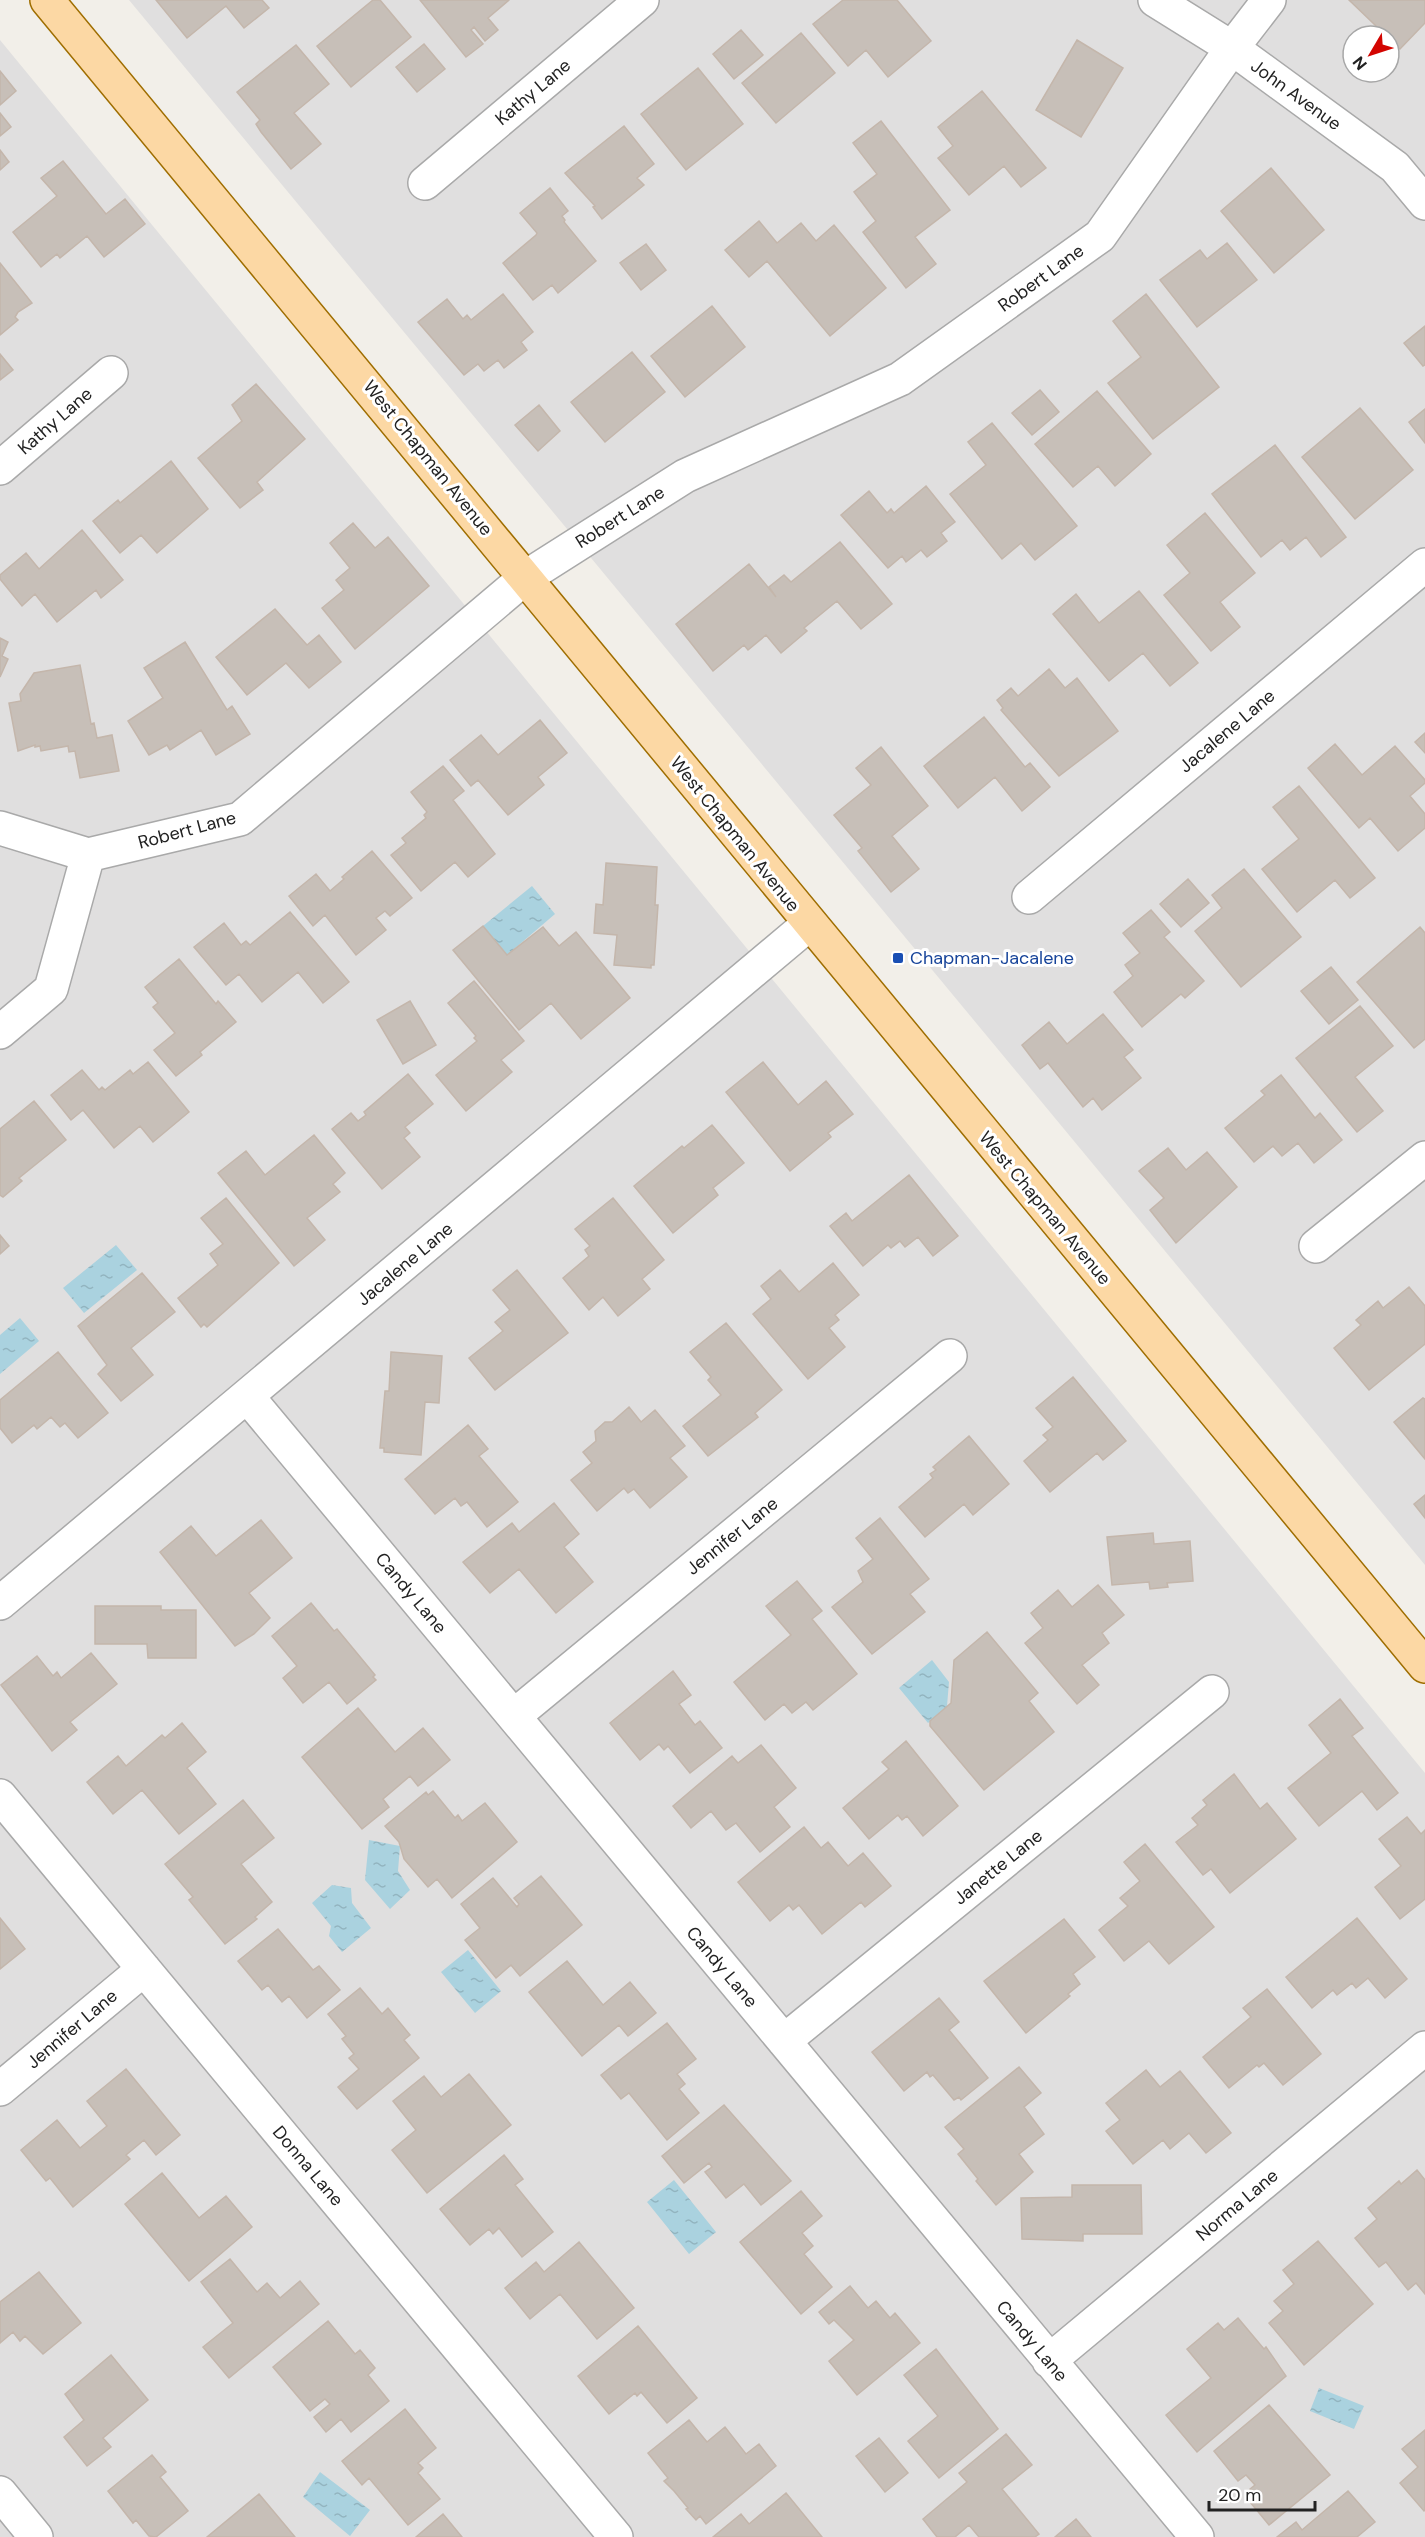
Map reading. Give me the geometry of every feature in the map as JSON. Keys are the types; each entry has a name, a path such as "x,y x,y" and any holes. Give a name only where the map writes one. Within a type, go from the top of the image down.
{"main road":[{"name":"West Chapman Avenue","path":"47,0 1425,1666"}],"street":[{"name":"Kathy Lane","path":"425,183 642,0"},
{"name":"John Avenue","path":"1155,0 1232,48 1395,167 1425,203"},
{"name":"Robert Lane","path":"88,855 240,819 526,577 685,476 900,379 1100,236 1232,48 1269,0"},
{"name":"Kathy Lane","path":"0,468 111,374"},
{"name":"Jacalene Lane","path":"1029,897 1425,565"},
{"path":"0,828 88,855 51,989 0,1032"},
{"name":"Jacalene Lane","path":"0,1603 809,924"},
{"path":"1316,1246 1425,1158"},
{"name":"Jennifer Lane","path":"514,1716 950,1356"},
{"name":"Candy Lane","path":"247,1396 1197,2537"},
{"name":"Janette Lane","path":"784,2041 1212,1692"},
{"name":"Donna Lane","path":"0,1796 616,2537"},
{"name":"Jennifer Lane","path":"0,2089 144,1969"},
{"name":"Norma Lane","path":"1049,2361 1425,2048"},
{"path":"0,2493 36,2537"}],"shaded area":[{"path":"129,0 1425,0 1425,1565"},
{"path":"0,40 1425,1773 1425,2537 0,2537"}],"water":[{"path":"532,886 555,914 507,955 483,926"},
{"path":"116,1245 137,1270 84,1313 63,1288"},
{"path":"20,1318 39,1341 0,1374 0,1335"},
{"path":"932,1660 949,1682 947,1706 928,1723 899,1688"},
{"path":"369,1840 400,1846 398,1871 410,1890 390,1909 365,1880"},
{"path":"332,1885 351,1888 352,1903 371,1928 342,1952 329,1936 331,1926 312,1903"},
{"path":"468,1950 501,1991 475,2013 441,1972"},
{"path":"674,2180 716,2232 689,2254 647,2202"},
{"path":"1319,2388 1364,2406 1354,2429 1310,2411"},
{"path":"320,2472 370,2510 350,2536 303,2497"}],"building":[{"path":"156,0 262,0 269,8 244,28 226,6 187,38"},
{"path":"373,0 380,0 411,37 351,87 317,46"},
{"path":"420,0 509,0 488,18 498,30 485,41 474,27 471,30 483,44 466,57"},
{"path":"843,0 897,0 931,41 888,77 866,50 848,66 813,24"},
{"path":"1349,0 1425,0 1425,23 1401,48 1401,24 1374,24"},
{"path":"741,30 763,55 734,79 713,54"},
{"path":"801,33 835,73 776,123 742,83"},
{"path":"1077,40 1123,68 1081,137 1036,110"},
{"path":"424,44 445,69 417,92 396,67"},
{"path":"296,45 329,84 294,113 321,144 291,169 261,132 256,124 260,120 237,92"},
{"path":"698,68 743,124 686,170 641,114"},
{"path":"0,71 16,91 0,105"},
{"path":"982,91 1046,168 1021,187 1004,166 969,195 938,158 953,146 938,127"},
{"path":"0,113 11,127 0,136"},
{"path":"881,121 950,210 915,237 936,264 906,288 863,232 876,221 854,192 877,174 853,143"},
{"path":"624,126 654,164 637,178 644,185 602,219 593,207 595,206 565,173"},
{"path":"0,150 9,162 0,170"},
{"path":"63,161 106,214 125,199 145,224 104,257 87,236 60,258 57,254 41,267 13,232 57,196 41,178"},
{"path":"1271,168 1324,230 1274,273 1221,211"},
{"path":"550,188 568,211 562,216 564,222 596,261 558,293 552,285 533,300 503,263 536,235 537,233 520,213"},
{"path":"759,221 777,243 801,223 816,241 834,225 886,288 830,336 767,261 749,277 725,250"},
{"path":"1227,243 1257,280 1197,327 1160,280 1200,250 1207,259"},
{"path":"646,244 666,270 641,290 620,263"},
{"path":"0,263 32,303 18,312 15,317 18,320 0,335"},
{"path":"503,294 533,332 521,342 527,350 504,368 498,360 484,371 478,364 464,375 418,322 447,299 463,319 467,315 471,320"},
{"path":"1146,294 1219,387 1153,439 1108,383 1141,357 1113,321"},
{"path":"712,306 745,347 685,397 651,356"},
{"path":"1425,326 1425,365 1423,366 1404,343"},
{"path":"632,352 665,392 605,442 571,402"},
{"path":"0,354 13,370 0,380"},
{"path":"256,384 305,439 257,482 263,490 240,508 198,458 242,421 232,405"},
{"path":"1040,390 1059,412 1032,435 1012,413"},
{"path":"1097,391 1151,454 1115,486 1098,466 1073,487 1035,444"},
{"path":"539,405 560,431 538,451 515,425"},
{"path":"1360,408 1413,470 1355,519 1302,457"},
{"path":"1425,409 1425,443 1409,422"},
{"path":"992,423 1077,526 1035,560 1021,543 1002,559 950,494 986,465 968,442"},
{"path":"1275,445 1346,537 1321,557 1306,537 1290,550 1282,540 1261,557 1212,494"},
{"path":"171,461 208,509 157,553 141,535 120,553 93,521 118,500 120,503"},
{"path":"926,486 955,522 941,533 947,541 927,557 921,550 906,562 902,556 888,568 841,515 869,491 887,513 891,509 894,513"},
{"path":"1205,513 1255,573 1220,602 1240,627 1211,651 1164,595 1190,573 1167,545"},
{"path":"353,523 375,548 388,537 429,586 355,649 322,608 344,590 336,580 350,568 330,543"},
{"path":"82,530 123,580 101,598 96,590 57,622 35,594 22,606 0,579 0,575 26,553 39,569"},
{"path":"840,542 892,604 861,629 837,601 804,628 807,631 781,653 766,635 748,650 744,645 713,671 676,624 749,564 776,597 769,587 784,575 791,582"},
{"path":"1139,591 1198,663 1170,686 1143,653 1109,681 1053,614 1076,594 1099,623"},
{"path":"275,609 307,645 319,635 341,662 309,688 286,663 247,695 216,657"},
{"path":"0,638 8,642 2,656 8,659 0,677"},
{"path":"185,642 227,710 232,706 250,734 216,755 201,730 170,750 167,745 149,755 128,721 163,698 144,668"},
{"path":"80,665 91,724 94,723 97,738 112,735 119,771 80,778 75,751 69,752 68,746 41,751 40,746 35,747 35,745 18,751 9,703 21,701 20,694 34,673"},
{"path":"1049,669 1065,688 1077,678 1118,731 1059,776 1001,710 1003,708 997,700 1011,688 1018,696"},
{"path":"984,717 1025,767 1030,763 1050,787 1022,811 995,777 958,808 924,766"},
{"path":"540,720 567,753 538,777 544,785 508,815 478,780 471,786 450,760 481,735 498,755"},
{"path":"1425,733 1425,753 1415,742"},
{"path":"1335,744 1362,775 1395,746 1425,780 1425,783 1410,796 1425,814 1425,828 1398,851 1370,818 1359,828 1308,768"},
{"path":"881,747 928,806 892,836 919,869 891,892 858,851 862,848 834,815 871,785 856,768"},
{"path":"443,766 464,791 453,800 495,854 468,877 455,862 421,891 391,855 406,843 402,838 426,818 424,815 427,812 411,792"},
{"path":"1299,786 1375,878 1350,898 1335,880 1297,912 1262,869 1299,839 1273,807"},
{"path":"372,851 412,898 390,916 385,911 376,918 386,930 356,955 325,915 313,926 289,896 316,874 330,891 344,879 342,877"},
{"path":"606,863 657,867 655,905 658,905 654,965 651,965 651,968 614,965 617,935 594,933 596,904 603,905"},
{"path":"1244,869 1301,937 1241,987 1195,931 1222,908 1212,895"},
{"path":"1188,879 1209,903 1181,927 1160,904"},
{"path":"1151,910 1170,932 1164,937 1204,981 1185,998 1181,994 1142,1027 1114,992 1133,976 1125,965 1140,953 1123,933"},
{"path":"290,912 349,982 323,1003 298,972 262,1002 239,974 226,985 194,947 224,923 241,945 246,941 250,945"},
{"path":"483,926 507,955 543,927 559,946 576,932 630,998 581,1039 551,1003 519,1030 453,950"},
{"path":"1420,927 1425,933 1425,1039 1414,1048 1357,982"},
{"path":"179,959 216,1004 218,1001 236,1022 176,1076 154,1050 175,1033 153,1007 158,1003 145,987"},
{"path":"1331,967 1358,1000 1329,1024 1301,991"},
{"path":"474,981 524,1041 501,1060 512,1072 466,1111 436,1075 477,1041 474,1038 476,1036 448,1003"},
{"path":"410,1001 436,1045 403,1064 377,1020"},
{"path":"1360,1006 1393,1046 1355,1077 1383,1111 1357,1132 1296,1058"},
{"path":"1103,1014 1133,1050 1124,1057 1141,1078 1102,1110 1093,1098 1083,1107 1048,1063 1040,1069 1022,1045 1049,1022 1067,1044"},
{"path":"148,1062 189,1112 153,1142 140,1126 114,1148 83,1110 71,1120 51,1095 82,1070 99,1090 102,1087 105,1090 130,1070 133,1074"},
{"path":"763,1062 798,1105 826,1081 853,1114 828,1133 831,1137 790,1171 726,1092"},
{"path":"408,1074 433,1104 405,1127 410,1133 404,1138 420,1157 382,1189 332,1129 351,1113 358,1121 366,1115 364,1112"},
{"path":"1281,1075 1315,1118 1320,1113 1342,1140 1314,1163 1298,1143 1282,1156 1273,1146 1254,1162 1225,1128 1265,1095 1261,1091"},
{"path":"34,1101 66,1140 19,1178 22,1181 3,1197 0,1195 0,1129"},
{"path":"712,1125 744,1163 713,1188 718,1195 673,1233 634,1186 682,1146 684,1148"},
{"path":"314,1135 345,1173 333,1184 340,1192 307,1218 325,1240 294,1266 218,1173 246,1151 265,1175"},
{"path":"1168,1148 1186,1170 1207,1152 1237,1187 1176,1243 1150,1210 1164,1198 1139,1171"},
{"path":"909,1175 958,1236 933,1256 918,1237 905,1247 900,1241 891,1248 888,1245 863,1266 830,1226 846,1213 852,1221"},
{"path":"226,1198 279,1263 207,1327 204,1324 201,1327 178,1298 218,1265 210,1254 223,1244 201,1218"},
{"path":"613,1198 664,1260 642,1279 650,1289 618,1316 603,1297 589,1310 563,1278 589,1256 585,1250 590,1246 575,1229"},
{"path":"0,1235 9,1246 0,1254"},
{"path":"833,1263 859,1295 835,1315 839,1320 829,1328 845,1347 808,1379 753,1314 771,1299 761,1286 780,1270 799,1292"},
{"path":"517,1270 568,1333 495,1390 469,1358 503,1331 495,1322 510,1310 493,1290"},
{"path":"142,1273 175,1312 131,1348 153,1375 121,1401 98,1374 107,1365 78,1326"},
{"path":"1409,1287 1425,1306 1425,1344 1369,1390 1334,1348 1361,1325 1356,1320 1378,1301 1383,1308"},
{"path":"726,1323 782,1390 755,1413 758,1417 708,1456 683,1426 721,1395 708,1380 711,1377 690,1352"},
{"path":"58,1352 108,1413 78,1438 65,1423 60,1427 51,1417 37,1429 34,1425 12,1443 0,1428 0,1400"},
{"path":"391,1352 442,1356 439,1403 425,1402 421,1455 384,1452 384,1448 380,1448 385,1391 389,1391"},
{"path":"1073,1377 1126,1441 1103,1460 1097,1453 1050,1492 1024,1461 1048,1440 1043,1435 1053,1427 1036,1408"},
{"path":"1423,1398 1425,1399 1425,1459 1394,1422"},
{"path":"629,1407 641,1422 655,1410 685,1446 670,1458 687,1477 650,1508 634,1489 628,1493 624,1488 597,1511 571,1480 592,1463 583,1452 596,1441 595,1431 605,1422 612,1422"},
{"path":"468,1425 488,1449 479,1456 518,1502 487,1527 467,1502 461,1506 455,1498 435,1514 405,1479"},
{"path":"969,1436 1009,1484 973,1515 964,1504 925,1537 899,1507 933,1478 930,1474 936,1470 933,1467"},
{"path":"1425,1495 1425,1518 1414,1504"},
{"path":"554,1503 579,1534 564,1547 593,1582 556,1613 519,1569 490,1593 463,1562 512,1523 519,1532"},
{"path":"880,1518 929,1579 910,1594 925,1612 872,1654 832,1607 863,1582 858,1571 873,1559 856,1538"},
{"path":"261,1520 292,1558 249,1593 270,1618 254,1634 235,1646 160,1552 191,1526 216,1556"},
{"path":"1153,1533 1154,1544 1190,1541 1193,1581 1167,1583 1168,1587 1150,1589 1149,1582 1112,1585 1107,1537"},
{"path":"797,1581 822,1611 812,1619 857,1674 813,1710 806,1702 792,1713 784,1704 765,1720 734,1682 791,1635 766,1606"},
{"path":"1098,1585 1124,1615 1102,1633 1109,1643 1082,1665 1099,1685 1077,1704 1025,1643 1043,1628 1031,1613 1058,1590 1072,1607"},
{"path":"311,1603 334,1631 337,1629 375,1675 373,1677 376,1680 347,1704 329,1682 303,1703 283,1678 297,1666 272,1636"},
{"path":"95,1606 161,1606 161,1610 196,1610 196,1658 148,1658 147,1644 95,1644"},
{"path":"987,1632 1038,1693 1029,1701 1054,1732 984,1790 930,1726 930,1721 951,1703 954,1660"},
{"path":"91,1653 117,1684 70,1722 77,1730 52,1751 1,1685 37,1656 53,1676 57,1672 61,1678"},
{"path":"673,1671 691,1695 679,1704 695,1725 700,1721 722,1748 690,1773 668,1746 664,1750 659,1744 640,1760 610,1723"},
{"path":"1340,1699 1363,1728 1352,1736 1398,1793 1377,1810 1362,1791 1319,1826 1288,1788 1331,1753 1309,1725"},
{"path":"358,1708 395,1752 423,1728 450,1760 418,1786 410,1776 383,1799 389,1807 362,1829 302,1757"},
{"path":"182,1723 206,1752 187,1768 216,1804 179,1834 142,1790 113,1814 87,1782 118,1756 126,1766 162,1735 165,1738"},
{"path":"906,1741 958,1806 923,1836 907,1816 902,1820 898,1815 869,1839 843,1808 889,1769 882,1762"},
{"path":"761,1745 796,1788 774,1807 790,1827 760,1852 736,1823 726,1830 711,1811 691,1828 673,1806 732,1756 738,1763"},
{"path":"1234,1774 1260,1809 1267,1803 1296,1839 1230,1893 1211,1869 1203,1875 1176,1842 1198,1825 1192,1818 1207,1805 1203,1800"},
{"path":"433,1791 455,1818 458,1815 462,1821 485,1803 517,1842 452,1898 437,1879 428,1887 404,1859 399,1842 385,1826 426,1792 428,1795"},
{"path":"243,1800 274,1838 241,1864 272,1902 255,1917 257,1919 225,1944 189,1900 193,1897 165,1864"},
{"path":"1407,1817 1421,1834 1425,1830 1425,1899 1400,1919 1375,1887 1401,1866 1379,1839"},
{"path":"804,1827 821,1848 828,1842 848,1866 863,1853 891,1886 865,1907 861,1902 822,1934 799,1905 793,1910 789,1905 770,1921 738,1882"},
{"path":"1145,1844 1214,1927 1169,1964 1149,1941 1124,1961 1099,1930 1128,1906 1120,1898 1140,1881 1124,1862"},
{"path":"541,1876 582,1925 520,1976 511,1965 496,1978 465,1940 480,1928 461,1904 493,1878 517,1907 519,1904 514,1898"},
{"path":"0,1918 25,1949 0,1969"},
{"path":"1357,1918 1407,1979 1385,1998 1368,1978 1356,1988 1352,1983 1337,1995 1333,1990 1312,2008 1286,1977"},
{"path":"1064,1919 1095,1957 1073,1974 1080,1984 1068,1994 1070,1996 1026,2033 984,1981"},
{"path":"278,1929 313,1970 319,1966 340,1990 307,2018 289,1996 282,2002 268,1985 262,1990 238,1961"},
{"path":"567,1961 603,2005 630,1982 656,2013 628,2036 619,2025 582,2056 529,1992"},
{"path":"360,1988 382,2014 388,2008 410,2035 404,2040 419,2058 357,2109 338,2087 359,2069 349,2058 354,2054 342,2039 346,2036 328,2014"},
{"path":"1267,1989 1321,2054 1283,2085 1264,2063 1259,2067 1257,2065 1229,2088 1203,2057 1251,2017 1243,2008"},
{"path":"939,1998 959,2022 949,2030 988,2078 961,2100 959,2097 954,2100 933,2075 930,2077 927,2072 904,2091 872,2052"},
{"path":"667,2023 696,2059 677,2074 685,2084 679,2089 699,2113 667,2140 629,2093 621,2099 601,2075"},
{"path":"1019,2067 1041,2093 1024,2107 1044,2134 1019,2154 1033,2172 996,2205 958,2154 964,2149 945,2127"},
{"path":"126,2069 180,2135 156,2155 144,2140 126,2155 130,2159 73,2207 50,2178 46,2181 21,2150 57,2120 80,2148 107,2126 87,2101"},
{"path":"1146,2070 1160,2087 1180,2071 1231,2133 1206,2153 1189,2133 1170,2149 1163,2140 1133,2164 1106,2131 1120,2120 1106,2103"},
{"path":"469,2074 511,2125 427,2193 392,2150 416,2130 393,2101 424,2076 441,2097"},
{"path":"724,2105 791,2181 761,2205 744,2184 726,2198 705,2172 712,2167 709,2163 684,2183 662,2156"},
{"path":"504,2155 523,2179 515,2185 553,2232 522,2257 499,2228 493,2234 489,2229 470,2245 440,2209"},
{"path":"1417,2170 1425,2180 1425,2294 1416,2283 1408,2290 1386,2262 1379,2267 1355,2238 1377,2219 1368,2208 1399,2181 1401,2184"},
{"path":"162,2173 199,2218 226,2196 252,2227 189,2281 125,2204"},
{"path":"1072,2185 1141,2185 1142,2234 1083,2234 1083,2241 1022,2239 1021,2198 1072,2197"},
{"path":"801,2191 822,2216 802,2233 813,2246 804,2254 832,2287 801,2314 740,2242"},
{"path":"1318,2241 1373,2304 1304,2365 1269,2323 1283,2311 1274,2301 1294,2284 1283,2270"},
{"path":"579,2242 634,2308 597,2339 560,2294 530,2319 505,2288 536,2262 544,2272"},
{"path":"230,2259 257,2292 267,2283 280,2298 300,2281 319,2304 229,2378 203,2347 233,2323 201,2282"},
{"path":"39,2272 81,2323 43,2354 25,2336 20,2341 13,2332 0,2343 0,2302"},
{"path":"850,2286 868,2308 876,2301 890,2318 895,2313 920,2343 857,2395 829,2361 854,2340 834,2320 829,2324 819,2312"},
{"path":"1238,2318 1264,2349 1266,2347 1286,2376 1197,2452 1166,2415 1211,2378 1187,2349 1218,2323 1224,2330"},
{"path":"328,2321 355,2354 360,2350 375,2368 368,2375 389,2401 351,2432 341,2419 326,2432 314,2417 330,2404 325,2399 310,2411 273,2367"},
{"path":"638,2326 697,2398 667,2423 641,2392 637,2396 635,2393 609,2414 578,2376"},
{"path":"936,2349 998,2429 939,2478 908,2441 938,2416 904,2375"},
{"path":"111,2355 148,2400 103,2438 111,2447 87,2466 64,2437 84,2420 65,2394"},
{"path":"1269,2405 1330,2475 1269,2525 1250,2502 1256,2496 1250,2489 1255,2485 1246,2475 1238,2481 1214,2451"},
{"path":"405,2409 436,2448 418,2463 423,2468 418,2473 440,2499 408,2525 369,2478 362,2485 342,2461"},
{"path":"689,2420 707,2442 725,2427 746,2454 759,2444 776,2466 706,2524 700,2516 696,2520 686,2509 688,2508 664,2481 668,2478 648,2453"},
{"path":"1425,2430 1424,2511 1400,2483 1418,2467 1402,2449"},
{"path":"1006,2434 1032,2465 1002,2489 1039,2534 1035,2537 979,2537 969,2525 955,2537 937,2537 923,2519 967,2482 959,2473"},
{"path":"879,2438 908,2473 885,2492 856,2456"},
{"path":"152,2455 166,2472 160,2477 188,2511 156,2537 149,2536 136,2520 133,2523 108,2491"},
{"path":"1348,2491 1375,2522 1357,2537 1277,2537 1296,2522 1302,2530"},
{"path":"786,2493 822,2537 713,2537 741,2514 749,2524"},
{"path":"259,2494 295,2537 207,2537"},
{"path":"443,2514 462,2537 416,2537"},
{"path":"1076,2519 1091,2537 1055,2537"}],"place":[{"name":"Chapman-Jacalene","path":"898,958"}]}
